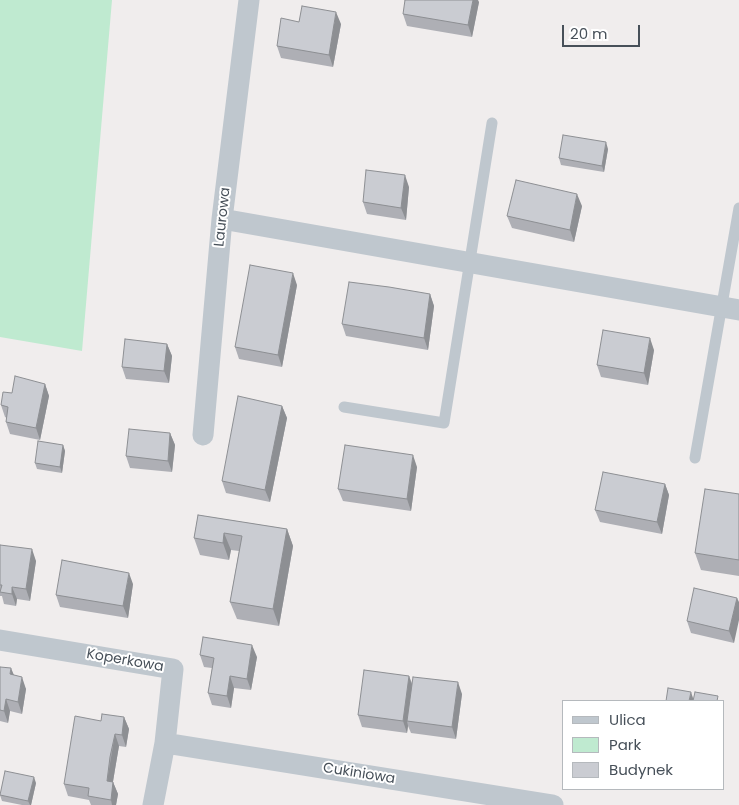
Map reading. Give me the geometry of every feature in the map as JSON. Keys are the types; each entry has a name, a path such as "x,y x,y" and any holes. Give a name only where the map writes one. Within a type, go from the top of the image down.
{"street":[{"name":"Laurowa","path":"203,435 222,219 249,0"},
{"path":"222,219 730,308"},
{"name":"Koperkowa","path":"0,640 173,669 165,743 153,805"},
{"name":"Cukiniowa","path":"165,743 553,805"}],"lane":[{"path":"344,407 444,423 492,123"},
{"path":"695,458 730,308 739,208"}],"green space":[{"path":"0,0 112,0 82,351 0,337"}],"building":[{"path":"405,0 473,0 468,25 403,14"},
{"path":"302,6 336,12 329,55 277,46 281,18 299,22"},
{"path":"563,135 606,142 602,166 559,158"},
{"path":"366,170 405,175 401,208 363,202"},
{"path":"516,180 577,194 570,230 507,216"},
{"path":"250,265 293,273 278,355 235,347"},
{"path":"349,282 430,294 424,338 342,324"},
{"path":"603,330 650,338 644,373 597,365"},
{"path":"125,339 167,344 164,371 122,367"},
{"path":"15,376 45,384 36,428 6,422 8,407 1,405 3,392 12,393"},
{"path":"238,396 282,406 265,490 222,481"},
{"path":"129,429 170,433 168,461 126,456"},
{"path":"38,441 63,445 60,467 35,463"},
{"path":"345,445 413,455 407,499 338,489"},
{"path":"603,472 665,484 657,522 595,510"},
{"path":"705,489 739,494 739,560 695,553"},
{"path":"198,515 287,529 273,609 230,602 242,536 224,533 223,543 194,538"},
{"path":"0,545 32,549 26,589 12,587 12,594 0,592 2,585 0,585"},
{"path":"62,560 129,573 123,606 56,595"},
{"path":"694,588 737,598 729,631 687,621"},
{"path":"203,637 252,645 247,679 230,676 227,696 208,693 214,658 200,655"},
{"path":"0,667 11,668 10,674 22,677 18,702 6,699 4,711 0,710"},
{"path":"364,670 409,676 403,721 358,715"},
{"path":"413,677 458,682 452,727 407,721"},
{"path":"668,688 691,692 689,700 666,700"},
{"path":"695,692 718,696 717,700 693,700"},
{"path":"102,714 124,717 122,735 115,734 110,757 107,781 113,782 111,800 88,796 89,788 64,784 75,716 101,721"},
{"path":"5,771 34,777 28,801 0,795"}]}
